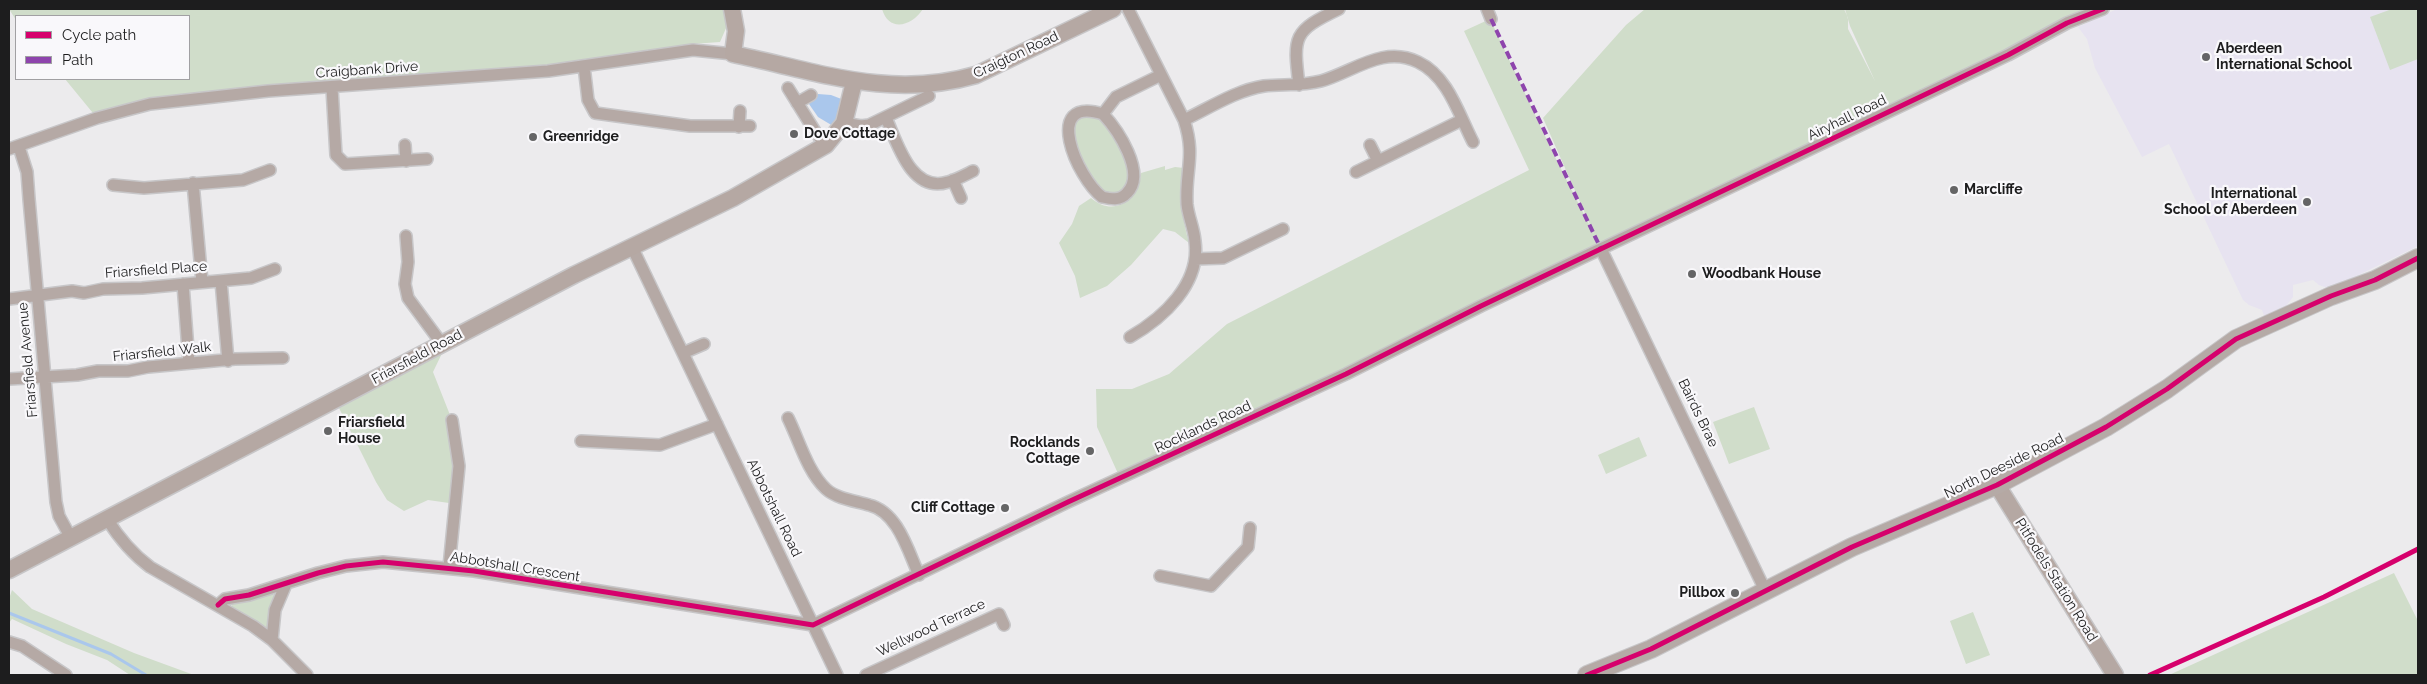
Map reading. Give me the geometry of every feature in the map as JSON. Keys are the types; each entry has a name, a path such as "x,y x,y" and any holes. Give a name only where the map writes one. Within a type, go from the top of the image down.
{"main road":[{"name":"North Deeside Road","path":"1587,675 1651,649 1852,547 1997,485 2113,422 2167,389 2236,339 2332,296 2375,280 2418,258"}],"street":[{"path":"732,9 736,31 733,54"},
{"name":"Craigton Road","path":"733,54 854,82 885,85 922,85 959,80 987,70 1113,9"},
{"path":"1128,9 1184,120 1190,136 1192,155 1187,204 1195,240 1195,259 1192,273 1185,285 1167,311 1151,325 1130,337"},
{"path":"1299,85 1295,49 1298,40 1306,27 1339,9"},
{"name":"Airyhall Road","path":"1601,249 1895,107 2008,55 2067,23 2103,9"},
{"name":"Craigbank Drive","path":"14,148 97,118 150,104 268,91 332,88 548,71 693,50 733,54"},
{"path":"1184,120 1246,90 1266,86 1299,85 1321,81 1370,60 1398,57 1418,62 1437,75 1449,93 1473,142"},
{"path":"584,66 588,100 590,107 595,113 690,126 744,127 740,111"},
{"path":"1102,114 1116,97 1161,75"},
{"path":"788,88 816,133 826,145 844,123 854,82"},
{"path":"332,88 336,149 339,160 345,164 352,165 427,159"},
{"path":"797,103 812,95"},
{"path":"844,123 861,126 886,118 930,96"},
{"path":"1088,111 1102,114 1121,138 1132,165 1134,183 1126,195 1119,198 1102,197 1095,192 1084,178 1069,145 1068,136 1071,120 1078,114 1088,111"},
{"path":"886,118 915,174 924,181 934,184 946,183 973,171"},
{"path":"1356,172 1462,120"},
{"path":"405,145 406,161"},
{"name":"Friarsfield Road","path":"9,570 442,344 733,198 826,145"},
{"path":"1370,145 1378,161"},
{"name":"Friarsfield Avenue","path":"14,148 27,172 56,502 59,516 71,538"},
{"path":"113,185 144,188 243,180 270,170"},
{"path":"953,180 961,198"},
{"path":"193,183 202,282"},
{"path":"1195,259 1223,258 1283,229"},
{"path":"406,236 408,262 405,284 408,298 442,344"},
{"name":"Abbotshall Road","path":"632,247 837,675"},
{"name":"Rocklands Road","path":"813,625 1068,502 1346,374 1481,306 1601,249"},
{"name":"Bairds Brae","path":"1601,249 1765,590"},
{"name":"Friarsfield Place","path":"9,299 37,295 251,278 276,270"},
{"path":"221,281 228,360"},
{"path":"183,284 189,363"},
{"path":"683,354 704,344"},
{"name":"Friarsfield Walk","path":"9,379 77,375 98,371 128,372 148,367 258,357 284,358"},
{"path":"788,418 815,475 827,490 850,500 872,505 887,515 898,528 919,575"},
{"path":"449,567 459,466 452,420"},
{"path":"581,440 660,445 717,424"},
{"name":"Pitfodels Station Road","path":"1997,485 2114,674"},
{"path":"107,519 122,543 135,556 150,567 218,605 272,640 307,675"},
{"path":"1160,576 1211,586 1248,547 1250,528"},
{"name":"Abbotshall Crescent","path":"218,605 225,599 286,584 318,573 368,562 449,567 813,625"},
{"path":"272,640 275,610 286,584"},
{"name":"Wellwood Terrace","path":"866,675 999,614 1004,625"},
{"path":"9,642 22,646 66,675"}],"shaded area":[{"name":"International School of Aberdeen","path":"2117,9 2418,9 2418,246 2330,289 2319,285 2313,280 2293,285 2293,297 2286,306 2287,308 2265,318 2262,310 2249,305 2243,300 2169,144 2142,157 2095,68 2087,39 2078,27"}],"green space":[{"path":"9,9 725,9 730,19 720,42 692,44 540,66 268,91 97,118 66,80 190,80 190,15 15,15 15,18"},
{"path":"882,9 923,9 913,20 907,23 895,24 885,17"},
{"path":"1645,9 1844,9 1847,16 1845,9 2104,9 1120,478 1097,427 1096,389 1132,389 1169,374 1227,324 1529,170 1464,31 1490,19 1555,157 1595,236 1543,118 1626,25","holes":["1848,19 1850,26 1875,81 1848,29"]},
{"path":"2392,9 2418,9 2418,59 2390,70 2370,17"},
{"path":"1090,115 1106,125 1112,132 1126,161 1130,180 1121,193 1106,194 1100,191 1082,163 1074,141 1074,125 1083,117"},
{"path":"1165,166 1165,170 1175,167 1184,168 1182,206 1189,243 1175,232 1163,229 1131,265 1107,286 1080,298 1075,276 1059,243 1072,224 1079,206 1091,198 1100,204 1108,206 1124,203 1136,191 1141,173"},
{"path":"447,343 433,372 452,420 456,504 428,500 404,511 387,500 335,400"},
{"path":"1754,407 1770,449 1729,464 1713,422"},
{"path":"1639,437 1647,456 1606,474 1598,455"},
{"path":"2394,573 2418,621 2418,675 2169,675"},
{"path":"12,590 32,609 134,653 194,675 130,675 107,660 66,644 12,619 9,623 9,599"},
{"path":"272,592 275,597 268,627 263,627 231,608 233,601"},
{"path":"1973,612 1990,655 1966,664 1950,621"}],"water":[{"path":"818,94 831,95 844,100 833,126 818,117 809,104"}],"waterway":[{"path":"9,613 111,654 146,675"}],"marked path":[{"path":"1491,19 1601,249"}],"cycle path":[{"path":"218,605 225,599 249,595 318,573 346,566 383,562 474,571 813,625 1068,502 1346,374 1481,306 2008,55 2067,23 2103,9"},
{"path":"1587,675 1651,649 1852,547 1997,485 2106,427 2167,389 2236,339 2331,296 2375,280 2418,258"},
{"path":"2150,675 2324,597 2418,549"}],"place":[{"name":"Aberdeen International School","path":"2206,57"},
{"name":"Dove Cottage","path":"794,134"},
{"name":"Greenridge","path":"533,137"},
{"name":"Marcliffe","path":"1954,190"},
{"name":"International School of Aberdeen","path":"2307,202"},
{"name":"Woodbank House","path":"1692,274"},
{"name":"Friarsfield House","path":"328,431"},
{"name":"Rocklands Cottage","path":"1090,451"},
{"name":"Cliff Cottage","path":"1005,508"},
{"name":"Pillbox","path":"1735,593"}]}
